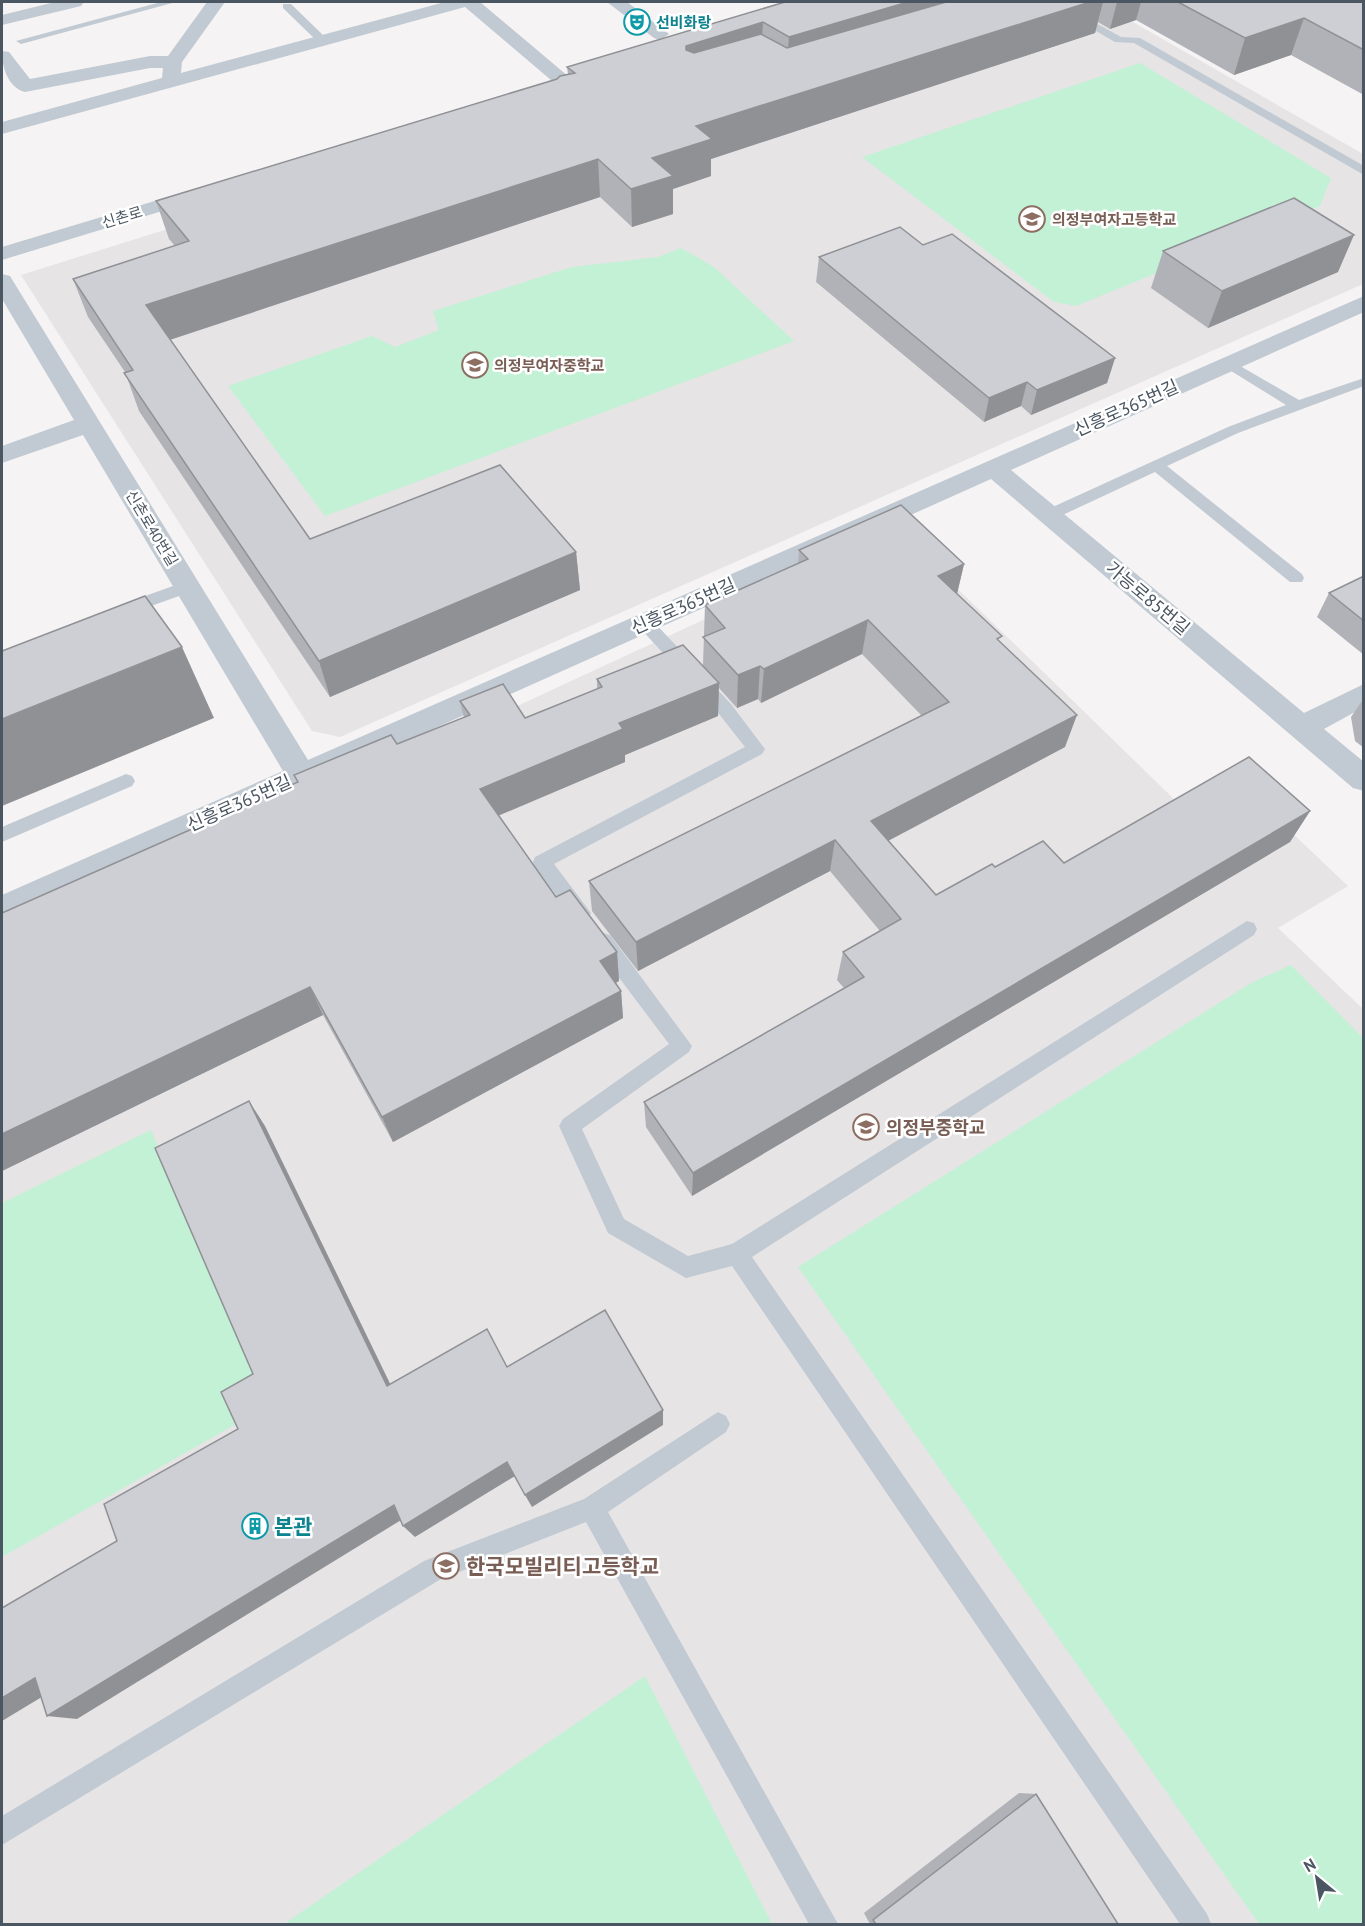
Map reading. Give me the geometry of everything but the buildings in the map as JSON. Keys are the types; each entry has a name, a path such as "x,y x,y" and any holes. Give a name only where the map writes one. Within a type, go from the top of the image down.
{"street":[{"path":"2,20 75,2"},
{"path":"171,81 173,62 216,2"},
{"path":"2,128 463,2"},
{"path":"470,2 566,82"},
{"path":"616,2 662,46"},
{"path":"2,56 25,86 150,62 173,62"},
{"path":"543,89 588,75"},
{"name":"신촌로","path":"2,254 216,189"},
{"name":"신촌로40번길","path":"2,281 302,776"},
{"name":"신흥로365번길","path":"2,909 1364,303"},
{"path":"2,455 88,424"},
{"name":"가능로85번길","path":"993,468 1364,780"},
{"path":"1302,728 1364,694"}],"lane":[{"path":"21,41 171,2"},
{"path":"286,6 321,40"},
{"path":"1063,8 1119,40 1136,40 1364,171"},
{"path":"1228,363 1298,406"},
{"path":"1049,515 1233,430 1360,382"},
{"path":"1156,465 1296,578"},
{"path":"111,614 187,587"},
{"path":"645,623 725,709 756,749 542,862 682,1046 570,1126 616,1226 686,1267 737,1254 1247,930"},
{"path":"2,836 126,781"},
{"path":"737,1254 1197,1924"},
{"path":"2,1831 433,1570 592,1508 718,1424"},
{"path":"592,1508 824,1924"}],"shaded area":[{"name":"의정부여자중학교","path":"1098,2 1363,154 1363,284 340,737 312,731 21,275 566,104"},
{"path":"897,530 1176,801 1229,773 1348,886 1278,928 1363,1009 1363,1924 2,1924 2,942 209,849"}],"green space":[{"path":"1140,63 1331,178 1320,206 1076,306 1054,302 862,157"},
{"path":"681,248 714,267 794,341 325,516 228,386 372,336 395,347 439,330 433,311 572,267 658,257"},
{"path":"1291,965 1363,1038 1363,1924 1259,1924 798,1267 1251,983"},
{"path":"151,1130 261,1390 236,1424 2,1557 2,1203"},
{"path":"645,1676 772,1924 284,1924"}],"place":[{"name":"선비화랑","path":"637,22"},
{"name":"의정부여자고등학교","path":"1032,219"},
{"name":"의정부여자중학교","path":"475,365"},
{"name":"의정부중학교","path":"866,1127"},
{"name":"본관","path":"255,1526"},
{"name":"한국모빌리티고등학교","path":"446,1566"}]}
